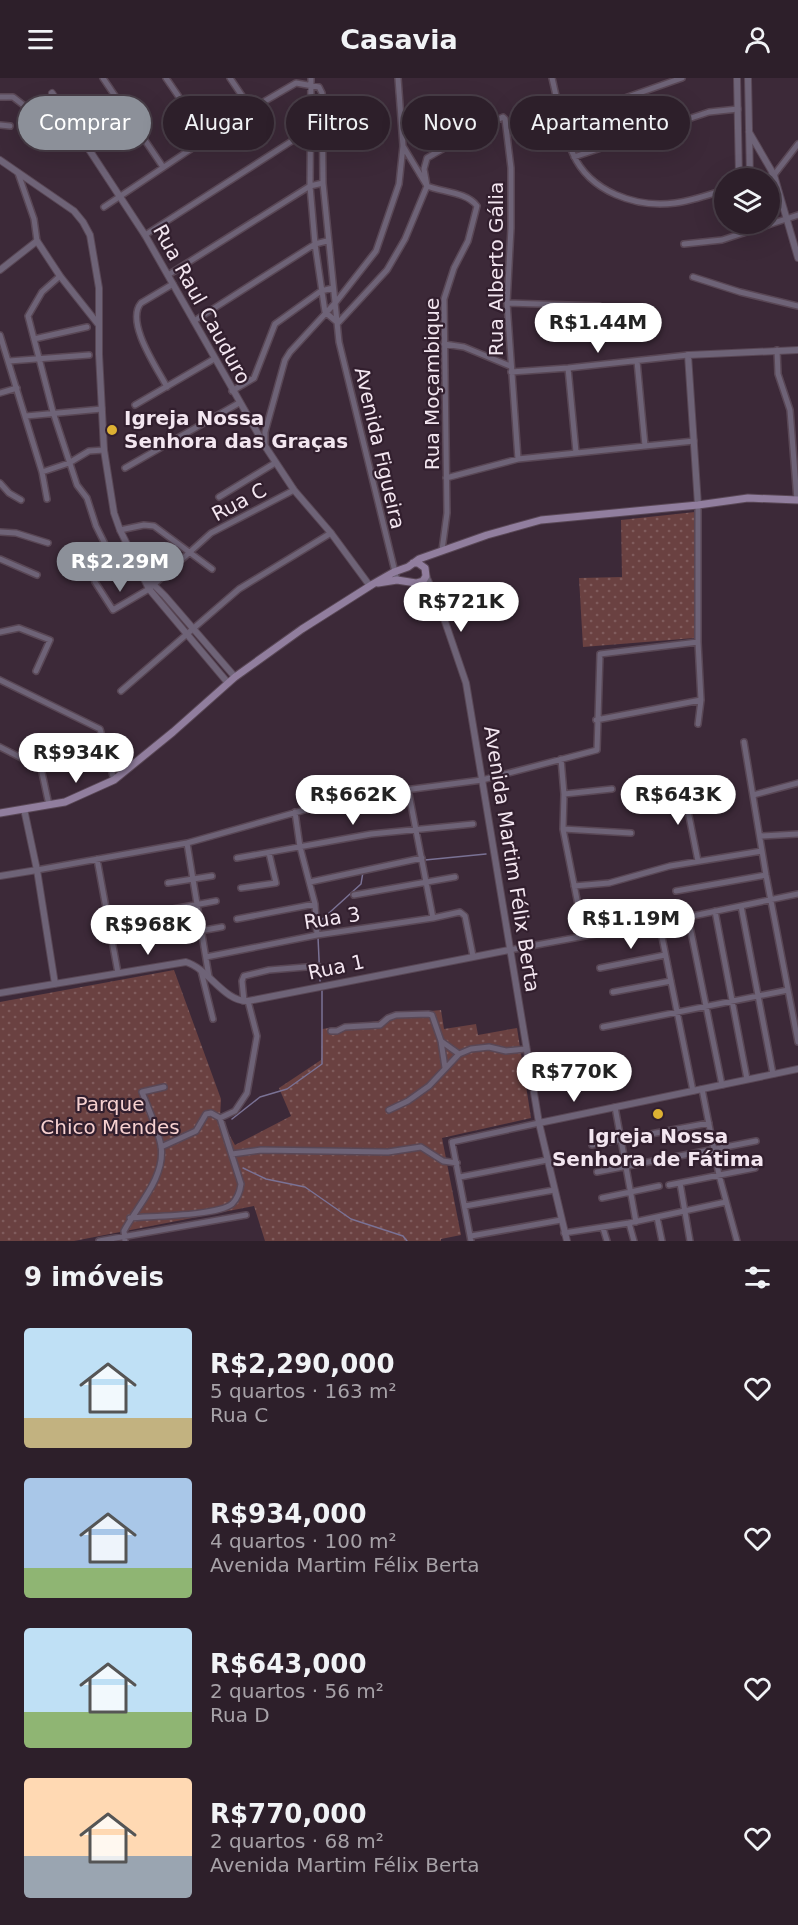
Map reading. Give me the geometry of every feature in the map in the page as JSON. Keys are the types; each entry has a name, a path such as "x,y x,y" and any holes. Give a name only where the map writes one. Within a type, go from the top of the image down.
{"main road":[{"path":"413,582 407,575 411,565 419,558 541,520 748,498 797,500"},
{"path":"371,585 397,580 423,581 440,550"},
{"path":"0,813 65,802 114,780 228,683 303,629 394,572 418,563 426,572"}],"street":[{"path":"103,78 163,167"},
{"path":"166,78 178,96"},
{"path":"230,78 242,96"},
{"path":"398,78 402,123"},
{"path":"553,78 557,96"},
{"path":"631,96 682,78"},
{"path":"737,78 739,168"},
{"path":"748,78 750,168"},
{"path":"272,96 295,81 311,81 310,96"},
{"name":"Avenida Figueira","path":"311,81 319,87 322,96"},
{"name":"Rua Raul Cauduro","path":"52,93 145,235 259,437 294,490 371,585"},
{"path":"0,97 13,97 18,101"},
{"path":"574,157 709,112 738,109"},
{"name":"Rua Alberto Gália","path":"427,186 424,169 427,158 470,133 503,117 505,119 511,168 507,303 518,459"},
{"path":"0,125 10,126"},
{"path":"749,132 770,168"},
{"path":"779,168 798,144"},
{"path":"145,235 286,145"},
{"path":"104,207 189,150"},
{"path":"309,150 310,186 321,291 325,312 338,323 387,270 405,239 427,186 406,150"},
{"name":"Avenida Figueira","path":"322,150 327,241 339,342 397,580"},
{"path":"265,446 265,432 285,360 336,302 376,251 399,183 403,150"},
{"path":"572,150 586,174 600,186 622,198 657,204 678,202 714,193"},
{"path":"0,160 74,211 83,222 94,250 99,288 104,450 114,513 144,578 193,628 236,677"},
{"path":"18,173 34,219 37,241 60,276 99,325"},
{"path":"168,275 310,186 323,183"},
{"name":"Rua Moçambique","path":"427,186 461,195 477,206 468,241 454,268 444,299 447,513 440,550"},
{"path":"780,197 798,258"},
{"path":"684,244 722,240 798,215"},
{"path":"0,270 37,241"},
{"path":"194,321 315,244 327,241"},
{"path":"60,276 42,292 28,316 53,412 77,485 87,498 96,526 105,544 114,555 138,568"},
{"path":"693,277 751,295 798,306"},
{"path":"167,387 138,333 138,308 141,303 173,284"},
{"path":"232,390 254,378 275,324 321,291 333,288"},
{"path":"507,303 599,306"},
{"path":"34,339 87,327"},
{"path":"0,335 3,352 9,362 26,416 47,499"},
{"path":"444,344 464,346 510,369 568,368 688,355 798,350"},
{"path":"777,350 778,374 790,410 796,440 797,500"},
{"path":"9,362 89,355"},
{"path":"688,355 698,505 698,642 701,700 698,724"},
{"path":"135,405 214,359"},
{"path":"637,361 645,446"},
{"path":"568,368 576,452"},
{"path":"0,393 17,388"},
{"path":"124,468 239,403"},
{"path":"26,416 102,409"},
{"path":"259,437 265,432"},
{"path":"447,478 518,459 694,441"},
{"path":"42,472 69,463 89,451 104,450"},
{"path":"219,497 276,463"},
{"path":"0,483 9,493 21,500"},
{"name":"Rua C","path":"95,582 113,610 152,587 211,533 294,490"},
{"path":"120,530 144,525 154,526 212,569"},
{"path":"0,532 16,533 48,543"},
{"path":"121,691 239,589 330,533"},
{"path":"0,559 37,575"},
{"name":"Avenida Martim Félix Berta","path":"426,572 464,676 539,1123 567,1241"},
{"name":"Avenida Martim Félix Berta","path":"413,582 439,604"},
{"path":"152,587 228,683"},
{"path":"0,632 19,628 50,640 36,671"},
{"path":"0,876 187,843 351,797 482,780 597,750 596,720 600,654 698,642"},
{"path":"0,680 100,729 114,780"},
{"path":"596,720 701,700"},
{"path":"744,742 766,875 798,1042"},
{"path":"0,747 41,768 49,805"},
{"path":"65,765 106,750"},
{"path":"561,759 564,794 563,829 584,936"},
{"path":"753,795 798,783"},
{"path":"683,786 698,861"},
{"path":"408,789 433,918"},
{"path":"564,794 612,789"},
{"path":"24,809 37,870 55,984"},
{"path":"295,812 300,847 315,904 317,935"},
{"path":"237,858 371,834 473,824"},
{"path":"563,829 631,833"},
{"path":"760,836 798,834"},
{"path":"187,843 209,976"},
{"path":"574,886 609,883 670,866 762,851"},
{"path":"241,888 276,883 269,853"},
{"path":"310,882 422,858"},
{"path":"97,859 118,973"},
{"path":"676,891 766,875"},
{"path":"168,883 212,876"},
{"path":"354,895 455,877"},
{"path":"509,950 798,894"},
{"path":"173,909 216,901"},
{"path":"237,919 315,904"},
{"path":"741,906 773,1074"},
{"path":"715,911 747,1079"},
{"name":"Rua 3","path":"206,957 317,935 460,912 463,913 473,956"},
{"path":"688,917 722,1085"},
{"path":"660,922 693,1091"},
{"path":"177,935 222,927"},
{"name":"Rua 1","path":"246,1001 509,950"},
{"path":"600,968 665,955"},
{"path":"0,993 181,963 192,964 235,998 246,1001"},
{"path":"220,1118 235,1111 247,1093 257,1036 246,1001 242,981 244,976 268,970 318,966"},
{"path":"201,970 213,1019"},
{"path":"613,992 670,981"},
{"path":"603,1027 788,990"},
{"path":"331,1031 345,1027 380,1025 396,1015 429,1014 434,1019 441,1041 445,1068"},
{"path":"441,1041 459,1054"},
{"path":"389,1110 408,1101 429,1086 459,1054 471,1049 489,1047 506,1051 526,1049"},
{"path":"561,1220 471,1239 452,1142 798,1069"},
{"path":"125,1239 124,1231 130,1218 152,1185 159,1166 161,1147 142,1092 164,1087"},
{"path":"702,1089 719,1175 737,1241"},
{"path":"615,1107 630,1192 634,1241"},
{"path":"130,1218 208,1212 230,1205 240,1194 242,1184 220,1118 211,1113 206,1114 196,1131 161,1147"},
{"path":"592,1145 709,1123"},
{"path":"597,1172 756,1141"},
{"path":"232,1154 261,1150 388,1152 421,1147 443,1161 457,1163"},
{"path":"460,1177 547,1160"},
{"path":"669,1185 755,1168"},
{"path":"680,1183 690,1241"},
{"path":"602,1198 659,1186"},
{"path":"465,1206 554,1190"},
{"path":"564,1233 603,1228 726,1202"},
{"path":"99,1241 125,1239 246,1215"},
{"path":"657,1217 662,1241"},
{"path":"603,1228 607,1241"}],"green space":[{"path":"695,512 695,638 583,647 579,578 622,577 621,520"},
{"name":"Parque Chico Mendes","path":"174,970 221,1099 220,1118 235,1145 291,1116 279,1088 321,1060 322,1029 378,1021 388,1015 441,1010 444,1029 476,1024 478,1035 517,1028 531,1118 442,1138 461,1235 441,1239 441,1241 265,1241 254,1206 74,1241 0,1241 0,1002"}],"waterway":[{"path":"425,860 486,854"},
{"path":"318,923 361,884 363,872"},
{"path":"318,937 320,981"},
{"path":"232,1119 260,1097 287,1089 322,1064 322,991"},
{"path":"243,1168 266,1179 305,1187 351,1219 403,1236 407,1241"}],"place":[{"name":"Igreja Nossa Senhora das Graças","path":"112,430"},
{"name":"Igreja Nossa Senhora de Fátima","path":"658,1114"}]}
